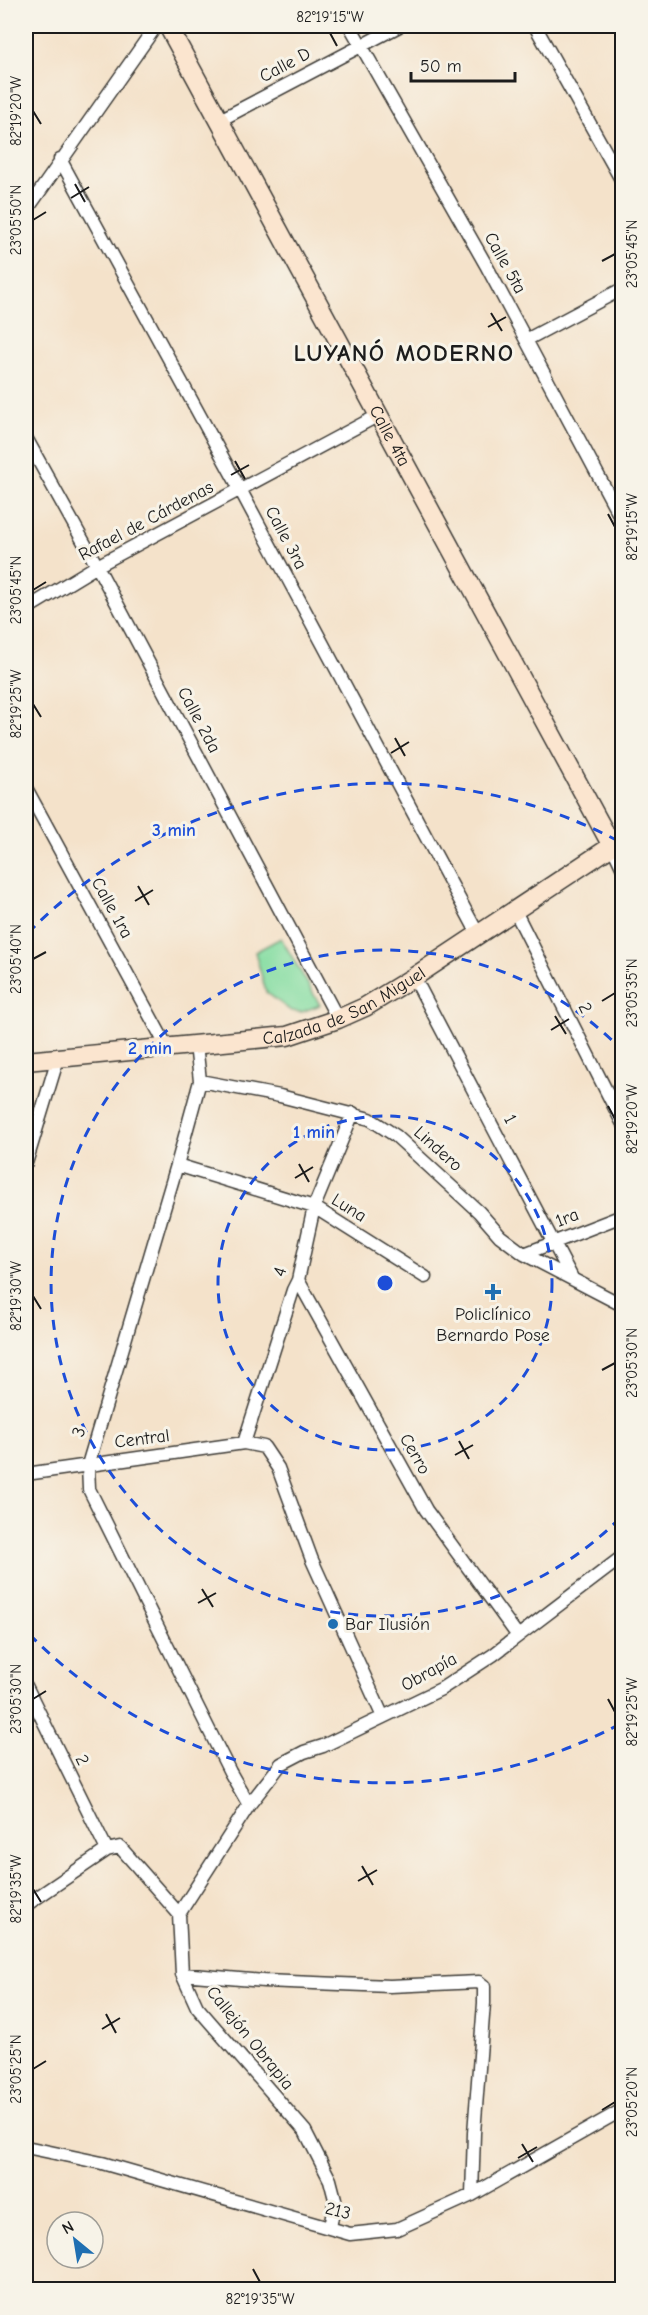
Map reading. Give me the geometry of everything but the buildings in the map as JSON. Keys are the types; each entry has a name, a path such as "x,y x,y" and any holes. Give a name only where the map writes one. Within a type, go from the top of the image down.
{"main road":[{"name":"Calle 4ta","path":"168,26 379,415 617,843"},
{"name":"Calzada de San Miguel","path":"26,1061 286,1036 339,1020 414,977 617,843"}],"street":[{"path":"26,211 60,159 156,26"},
{"name":"Calle 5ta","path":"350,26 486,265 622,520"},
{"name":"Calle D","path":"220,120 399,26"},
{"path":"536,26 622,181"},
{"name":"Calle 3ra","path":"60,159 241,490 478,934"},
{"path":"526,340 622,289"},
{"name":"Rafael de Cárdenas","path":"26,609 97,566 379,415"},
{"name":"Calle 2da","path":"26,438 97,566 339,1020"},
{"name":"Calle 1ra","path":"26,788 167,1047"},
{"path":"617,843 622,867"},
{"name":"2","path":"515,911 622,1122"},
{"name":"1","path":"414,977 555,1241 572,1278"},
{"name":"3","path":"196,1044 200,1081 88,1465 89,1490 224,1761 249,1805"},
{"path":"26,1163 57,1058"},
{"name":"Lindero","path":"200,1081 280,1096 370,1119 396,1136 449,1184 500,1236 524,1254 622,1305"},
{"name":"4","path":"244,1443 298,1280 314,1207 353,1113"},
{"name":"Luna","path":"177,1165 314,1207 425,1277"},
{"name":"1ra","path":"524,1254 622,1216"},
{"name":"Cerro","path":"298,1280 426,1510 518,1636"},
{"name":"Central","path":"26,1474 244,1443 264,1447 278,1468 312,1560 383,1717"},
{"name":"Obrapía","path":"249,1805 282,1764 441,1689 518,1636 622,1557"},
{"name":"2","path":"26,1686 107,1850"},
{"path":"26,1905 107,1850 120,1846 179,1914 249,1805"},
{"name":"Callejón Obrapia","path":"179,1914 182,1974 197,2007 305,2131 330,2180 335,2199 330,2228"},
{"path":"182,1974 264,1982 390,1986 479,1982 484,1986 484,2003 474,2133 472,2195"},
{"name":"213","path":"26,2147 102,2163 350,2234 397,2229 472,2195 622,2110"}],"green space":[{"path":"281,938 320,1005 302,1012 291,1011 266,992 255,952"}],"place":[{"name":"Policlínico Bernardo Pose","path":"493,1292"},
{"name":"Bar Ilusión","path":"333,1624"}],"district":[{"name":"LUYANÓ MODERNO","path":"404,353"}]}
